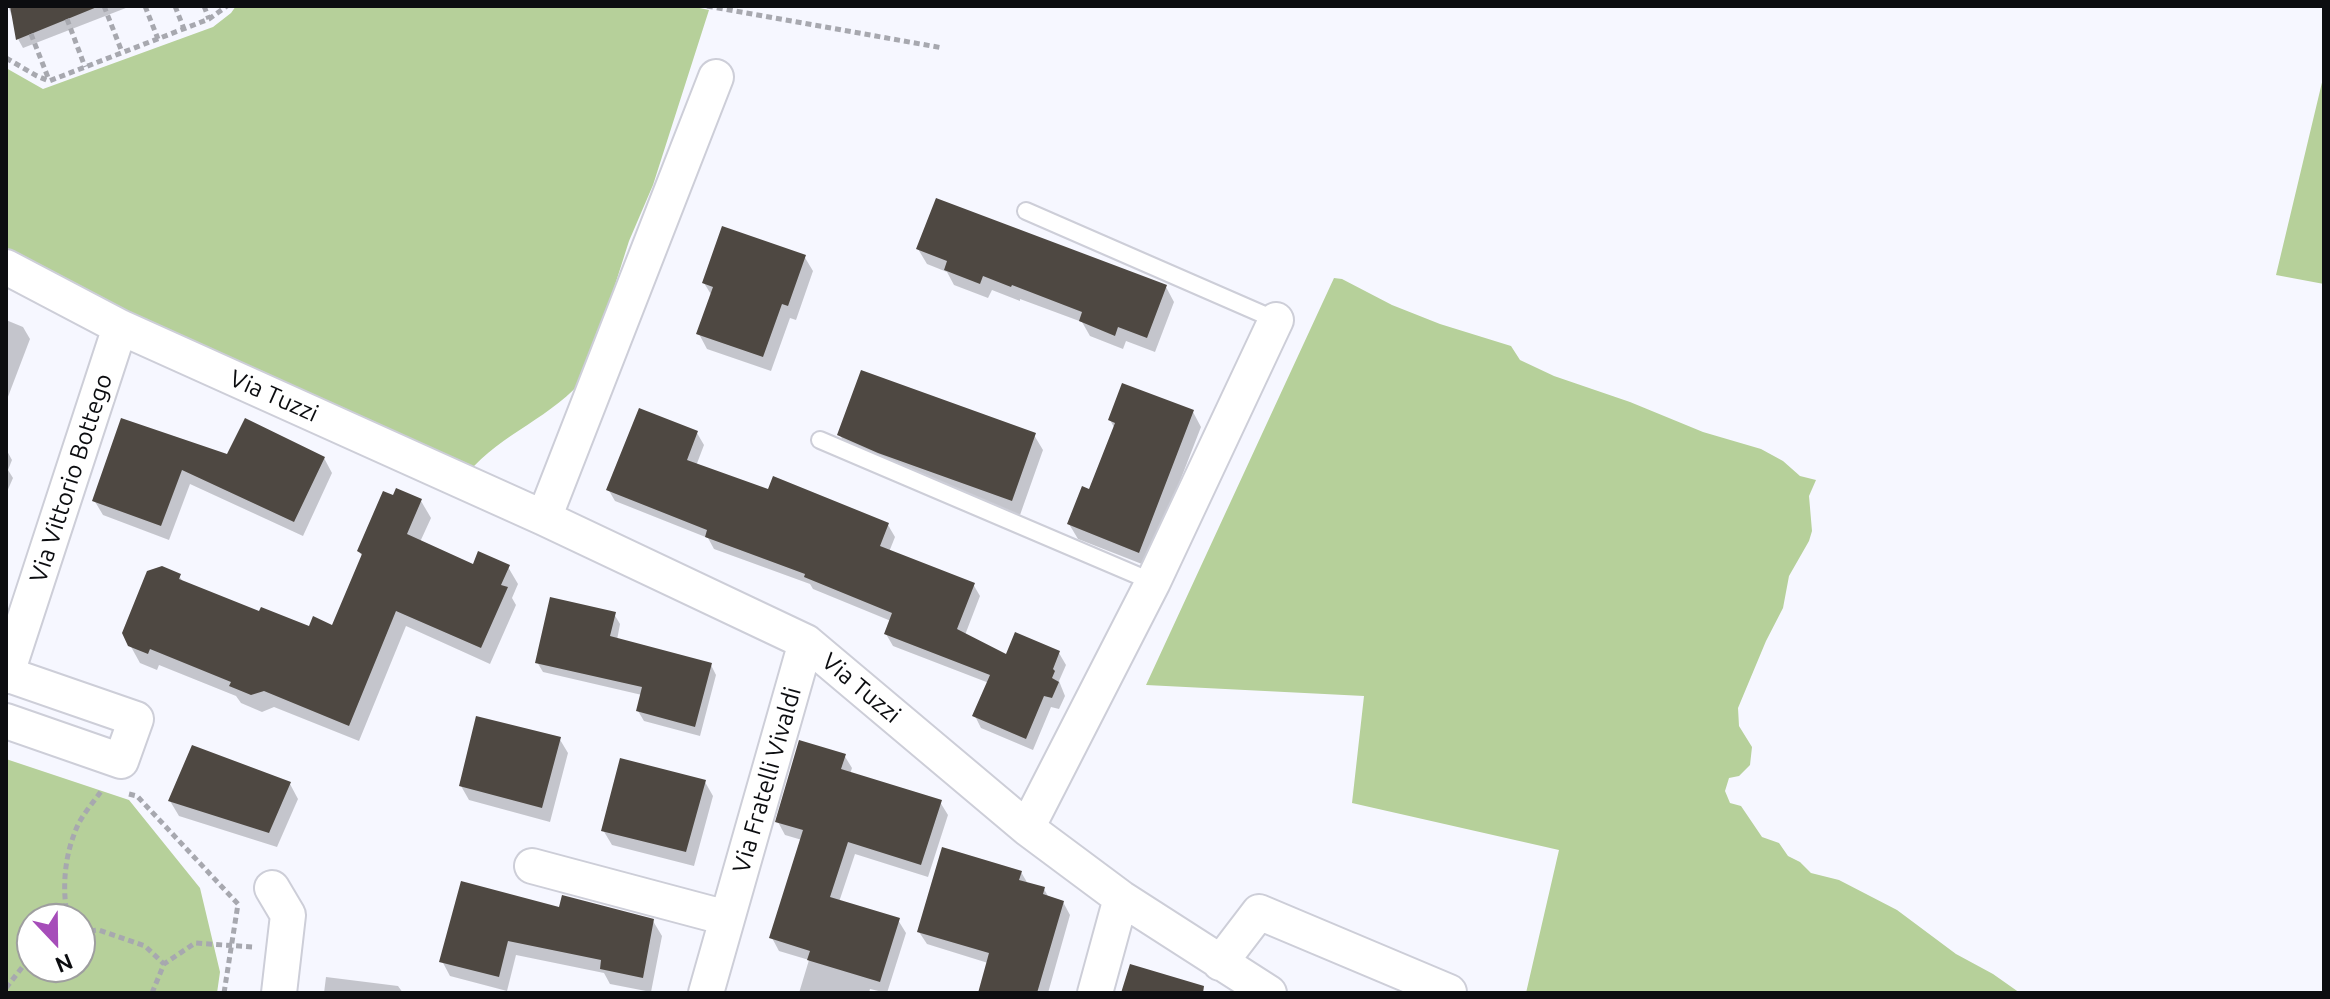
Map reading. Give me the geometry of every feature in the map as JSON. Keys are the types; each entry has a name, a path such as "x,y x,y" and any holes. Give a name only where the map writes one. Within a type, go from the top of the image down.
{"street":[{"path":"544,518 716,77"},
{"name":"Via Tuzzi","path":"6,267 120,327 544,518 806,642 1027,828 1121,898 1269,993"},
{"path":"1027,828 1153,582 1276,320"},
{"name":"Via Vittorio Bottego","path":"6,721 121,761 136,719 6,675 120,327"},
{"name":"Via Fratelli Vivaldi","path":"706,993 806,642"},
{"path":"532,866 727,918"},
{"path":"272,888 288,915 279,993"},
{"path":"1095,993 1121,898"},
{"path":"1220,963 1259,912 1449,992"}],"lane":[{"path":"1026,211 1276,320"},
{"path":"820,440 1153,582"}],"path":[{"path":"104,6 122,52"},
{"path":"145,6 158,39"},
{"path":"175,6 184,29"},
{"path":"204,6 209,19"},
{"path":"6,58 49,81 209,19 227,6"},
{"path":"707,6 943,48"},
{"path":"67,19 85,67"},
{"path":"31,34 49,81"},
{"path":"65,903 65,868 75,831 103,787 115,790"},
{"path":"126,793 137,796 238,904 224,993"},
{"path":"96,930 145,946 164,964"},
{"path":"152,993 164,964 195,943 286,948"}],"green space":[{"path":"236,6 690,6 709,10 653,185 629,241 586,376 559,403 496,447 468,473 6,258 6,68 43,89 213,27"},
{"path":"2324,74 2324,284 2276,275"},
{"path":"1334,278 1440,324 1511,346 1520,360 1554,376 1703,432 1761,449 1783,461 1800,476 1816,480 1809,496 1812,531 1809,541 1789,576 1783,608 1738,708 1739,726 1752,747 1750,765 1739,776 1729,778 1725,791 1730,803 1741,806 1762,837 1779,843 1788,856 1811,873 1839,880 1897,910 1956,954 2020,993 1526,993 1559,850 1352,803 1364,696 1146,685"},
{"path":"6,759 129,800 200,888 220,972 217,993 6,993"}],"building":[{"path":"10,6 97,6 97,7 16,40"},
{"path":"936,198 1167,285 1147,338 1118,327 1115,336 1079,321 1082,312 983,276 980,284 944,270 947,261 916,249"},
{"path":"722,226 806,255 788,306 782,304 763,357 696,334 713,287 702,283"},
{"path":"861,370 1036,433 1012,501 837,435"},
{"path":"1122,383 1194,410 1139,553 1067,524 1082,486 1089,489 1115,423 1108,420"},
{"path":"639,408 698,431 687,460 768,489 773,476 889,523 880,546 975,583 957,629 1006,654 1015,632 1060,651 1052,678 1059,682 1052,698 1044,696 1026,739 972,716 990,675 884,634 892,613 804,577 805,574 705,537 707,530 606,490"},
{"path":"121,418 227,454 245,418 325,457 294,522 182,470 161,526 92,501"},
{"path":"396,488 422,499 407,534 473,564 478,551 510,565 501,585 508,587 481,648 396,611 349,726 264,691 251,695 229,686 231,682 150,649 148,654 128,646 122,633 147,571 162,566 181,574 179,579 259,611 261,607 309,626 313,616 332,625 362,554 357,551 383,491 393,495"},
{"path":"550,597 616,612 610,636 712,663 695,727 636,711 642,687 535,663"},
{"path":"476,716 561,737 542,808 459,786"},
{"path":"799,740 846,754 841,769 942,800 921,865 848,842 830,897 900,918 880,982 807,960 810,951 769,938 803,830 775,822"},
{"path":"192,745 291,782 269,833 168,801"},
{"path":"620,758 706,780 686,852 601,831"},
{"path":"942,847 1022,871 1019,880 1045,887 1043,894 1064,901 1037,993 978,993 989,953 917,932"},
{"path":"461,881 559,907 562,895 654,919 643,978 600,969 601,960 508,941 499,977 439,962"},
{"path":"1130,964 1204,986 1203,993 1121,993"}]}
